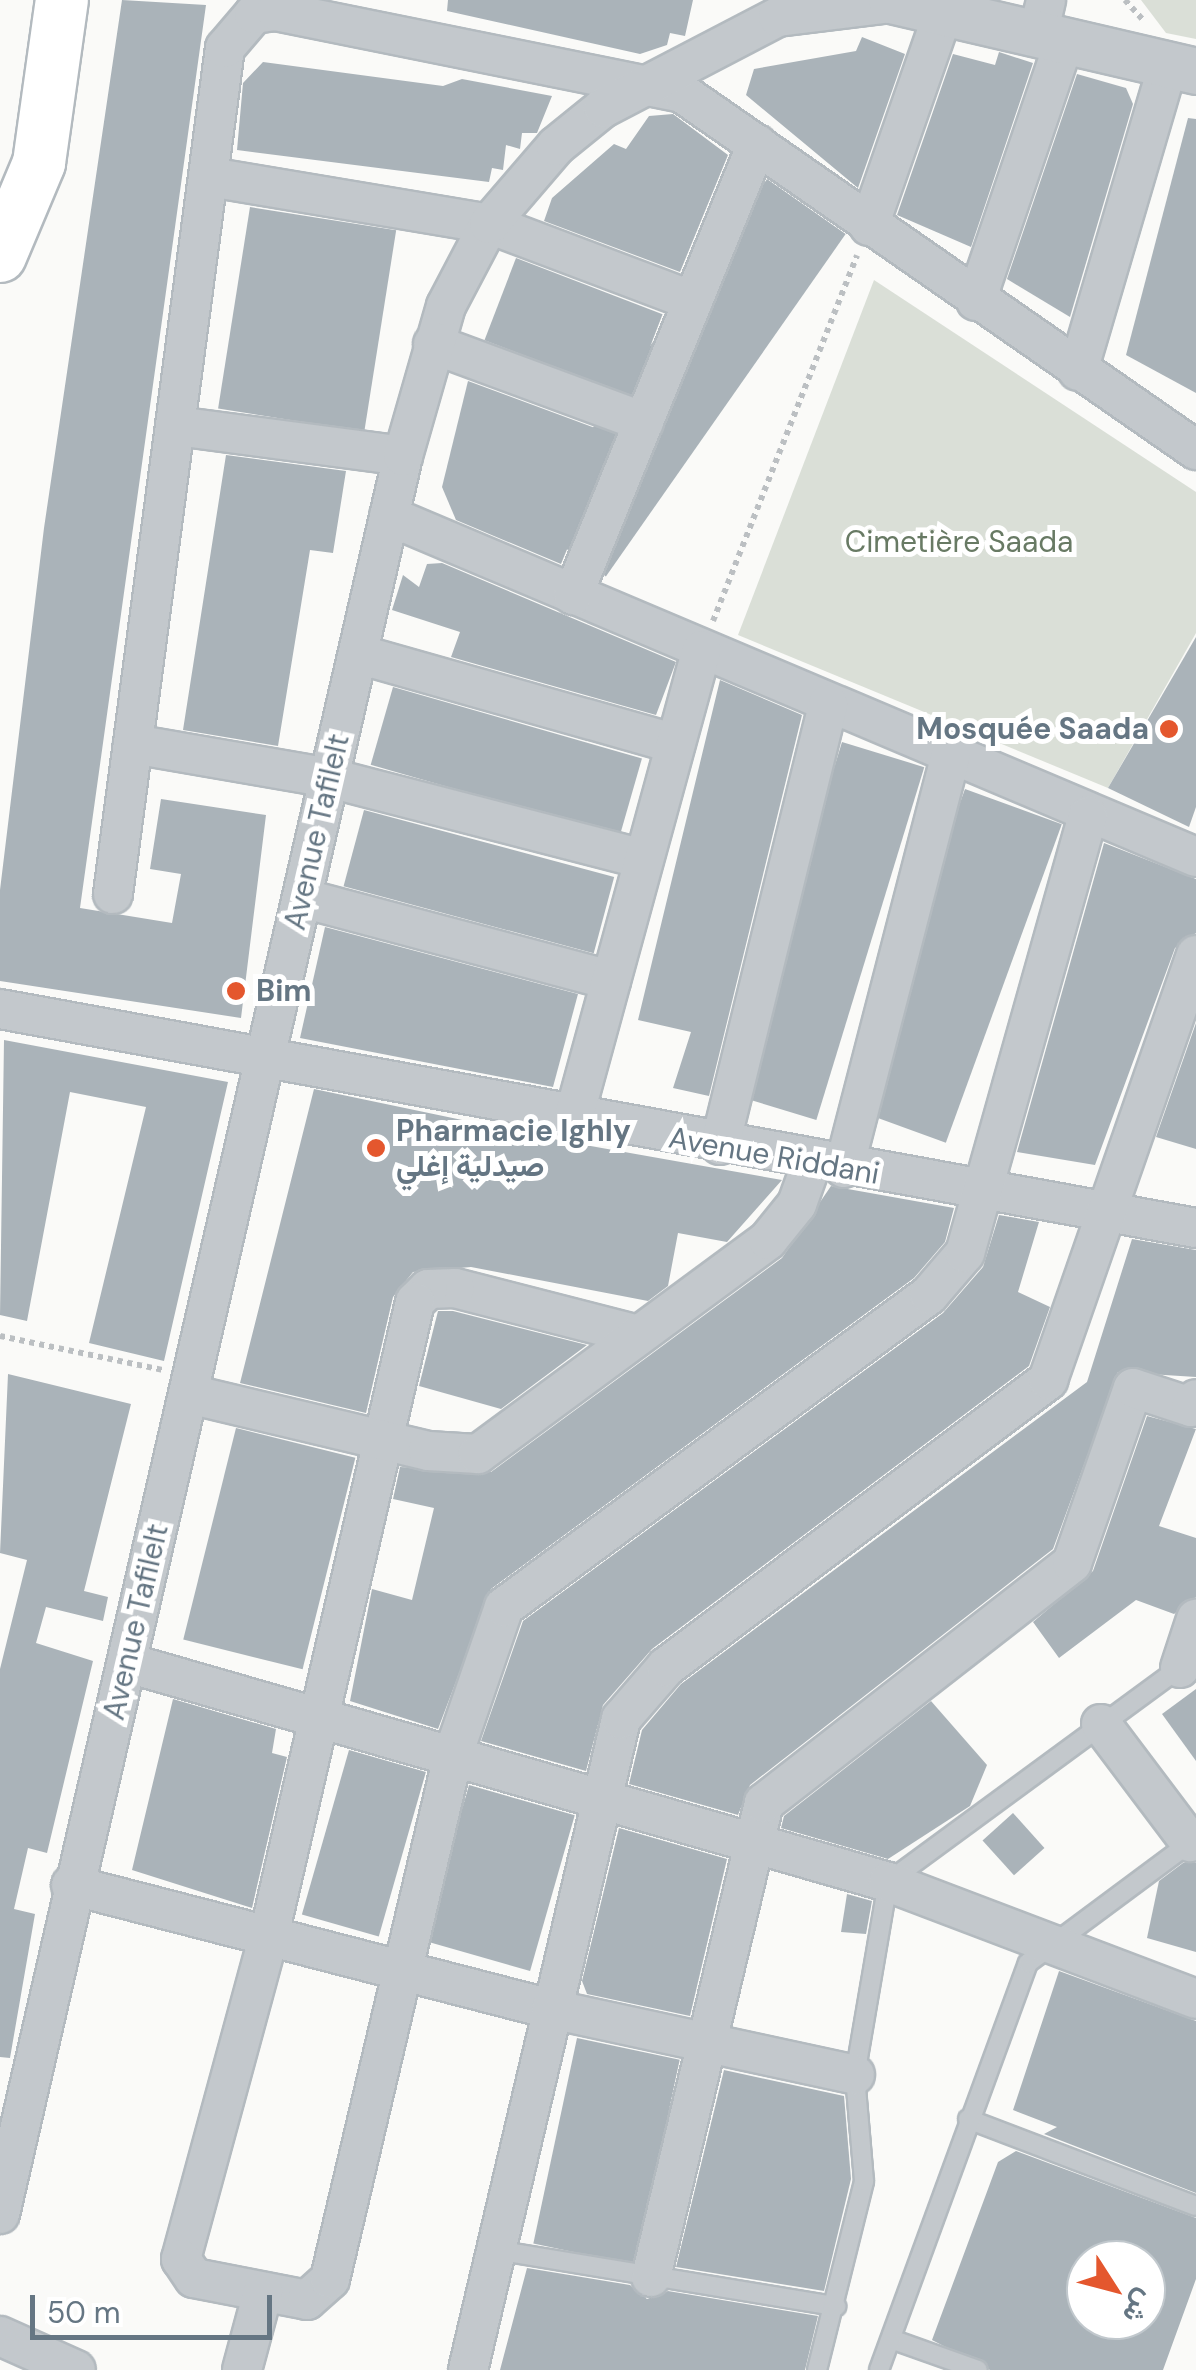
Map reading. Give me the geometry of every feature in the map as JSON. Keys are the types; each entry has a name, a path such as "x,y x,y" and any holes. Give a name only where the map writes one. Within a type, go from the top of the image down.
{"main road":[{"path":"0,256 39,164 62,0"}],"street":[{"path":"896,1 944,12 1050,25 1182,68 1078,371"},
{"name":"Avenue Tafilelt","path":"0,2214 71,1885 128,1662 389,516 433,344 489,224 556,146 651,84 778,17 896,1"},
{"path":"113,894 225,48 244,20 265,11 651,84 708,108 868,226 1196,450"},
{"path":"868,226 944,12"},
{"path":"976,301 1050,25"},
{"path":"573,595 756,144"},
{"path":"209,177 489,224 693,301"},
{"path":"433,344 644,422"},
{"path":"176,426 403,456"},
{"path":"389,516 1088,816 1196,858"},
{"path":"572,1120 702,650"},
{"path":"358,654 676,744"},
{"path":"720,1145 828,704"},
{"path":"133,744 330,778 644,859"},
{"path":"191,1386 384,1442 478,1454 784,1226 828,1165 950,757"},
{"path":"638,1335 428,1289 415,1302 384,1442 315,1711 268,1939 181,2259 194,2278 314,2299 330,2280 454,1752 504,1607 930,1294 965,1254 988,1195 1088,816"},
{"path":"302,898 611,980"},
{"path":"468,2370 598,1798 636,1693 1048,1380 1188,1003 1196,955"},
{"name":"Avenue Riddani","path":"0,1009 572,1120 1196,1228"},
{"path":"651,2277 700,2040 750,1842 779,1782 1072,1563 1133,1388 1191,1408 1196,1399"},
{"path":"1188,1662 1196,1620"},
{"path":"128,1662 315,1711 888,1882 1050,1940 1196,1999"},
{"path":"1101,1724 1193,1840"},
{"path":"71,1885 268,1939 551,2009 855,2075"},
{"path":"242,2370 263,2292"},
{"path":"0,2336 76,2370"}],"lane":[{"path":"817,2370 836,2306 866,2161 855,2075 888,1882 1188,1662"},
{"path":"879,2370 1014,1986 1050,1940 1193,1840"},
{"path":"968,2119 1196,2206"},
{"path":"496,2250 836,2306"},
{"path":"891,2339 978,2370"}],"path":[{"path":"702,650 868,226"},
{"path":"0,1336 191,1386"}],"green space":[{"path":"1141,0 1196,0 1196,39 1166,33"},
{"name":"Cimetière Saada","path":"874,280 1196,492 1196,633 1108,788 738,635"}],"building":[{"path":"122,0 206,5 80,908 172,923 181,874 150,869 161,799 266,815 241,1018 0,981 0,890 44,528"},
{"path":"448,0 693,0 685,36 670,33 667,45 640,54 447,11"},
{"path":"862,37 905,54 858,188 746,95 754,69 856,51"},
{"path":"999,52 1033,63 971,247 897,215 953,54 995,65"},
{"path":"263,62 443,86 462,79 552,96 537,133 522,133 520,149 506,145 503,170 492,168 489,182 237,150 243,83"},
{"path":"1077,74 1126,88 1133,104 1070,317 1007,279"},
{"path":"673,114 728,155 680,272 544,221 552,198 614,144 626,149 649,116"},
{"path":"1188,118 1196,119 1196,393 1126,355"},
{"path":"767,179 846,234 606,576 527,521"},
{"path":"250,207 396,230 364,432 218,408"},
{"path":"516,258 663,314 631,396 484,340"},
{"path":"468,381 614,435 561,564 456,520 442,487"},
{"path":"226,455 346,471 333,553 310,550 278,746 183,730"},
{"path":"442,563 676,662 656,715 451,657 460,632 392,610 403,575 419,587 427,564"},
{"name":"Mosquée Saada","path":"1196,637 1196,807 1189,827 1108,788"},
{"path":"720,680 802,715 709,1096 673,1088 691,1032 638,1020"},
{"path":"393,687 642,758 620,836 371,765"},
{"path":"842,742 924,767 816,1120 734,1095"},
{"path":"965,789 1062,824 946,1143 849,1108"},
{"path":"364,810 614,877 594,953 344,886"},
{"path":"1104,843 1196,879 1196,933 1175,948 1095,1165 1017,1152"},
{"path":"325,927 578,994 553,1087 300,1038"},
{"path":"1196,1023 1196,1149 1156,1137"},
{"path":"4,1040 228,1082 164,1361 89,1343 146,1107 70,1092 27,1321 0,1315"},
{"path":"314,1089 568,1142 782,1180 727,1242 678,1233 668,1286 648,1301 471,1267 413,1272 393,1297 366,1413 240,1383"},
{"path":"831,1186 954,1208 945,1242 914,1278 491,1589 438,1729 350,1701 372,1589 412,1600 434,1508 393,1499 400,1467 491,1472 782,1258"},
{"path":"999,1215 1039,1222 1018,1292 1050,1307 1029,1366 652,1649 603,1705 586,1771 481,1741 523,1621 943,1313 983,1267"},
{"path":"1132,1239 1196,1250 1196,1377 1118,1372 1053,1549 750,1785 738,1815 629,1784 642,1730 681,1684 1087,1382"},
{"path":"438,1311 453,1311 587,1345 501,1409 419,1386"},
{"path":"8,1374 131,1404 84,1591 108,1597 103,1621 46,1607 36,1643 93,1661 47,1853 28,1848 14,1909 35,1914 10,2058 0,2057 0,1669 27,1560 0,1553"},
{"path":"1147,1416 1196,1429 1159,1526 1196,1538 1196,1597 1174,1614 1136,1600 1059,1658 1033,1622 1093,1571"},
{"path":"236,1428 355,1458 303,1669 183,1640"},
{"path":"1196,1689 1196,1761 1162,1714"},
{"path":"173,1699 276,1729 272,1753 287,1757 252,1908 132,1870"},
{"path":"931,1701 987,1765 970,1806 888,1859 781,1828 784,1816"},
{"path":"349,1750 426,1772 379,1936 302,1914"},
{"path":"469,1785 575,1815 530,1971 424,1941"},
{"path":"1013,1813 1044,1848 1014,1875 983,1840"},
{"path":"619,1828 727,1859 690,2016 587,1994 582,1981"},
{"path":"1183,1863 1196,1863 1196,1952 1147,1938 1159,1881"},
{"path":"847,1894 872,1901 866,1934 841,1932"},
{"path":"1059,1971 1196,2021 1196,2193 1044,2134 1057,2127 1013,2110"},
{"path":"577,2038 680,2060 636,2265 533,2243"},
{"path":"724,2070 844,2096 851,2179 824,2291 676,2267"},
{"path":"1016,2151 1196,2218 1196,2279 1163,2370 990,2370 932,2340 998,2162"},
{"path":"527,2268 630,2285 647,2299 668,2291 818,2316 805,2370 500,2370"}],"place":[{"name":"Mosquée Saada","path":"1169,729"},
{"name":"Bim","path":"236,991"},
{"name":"Pharmacie Ighly صيدلية إغلي","path":"376,1148"}]}
